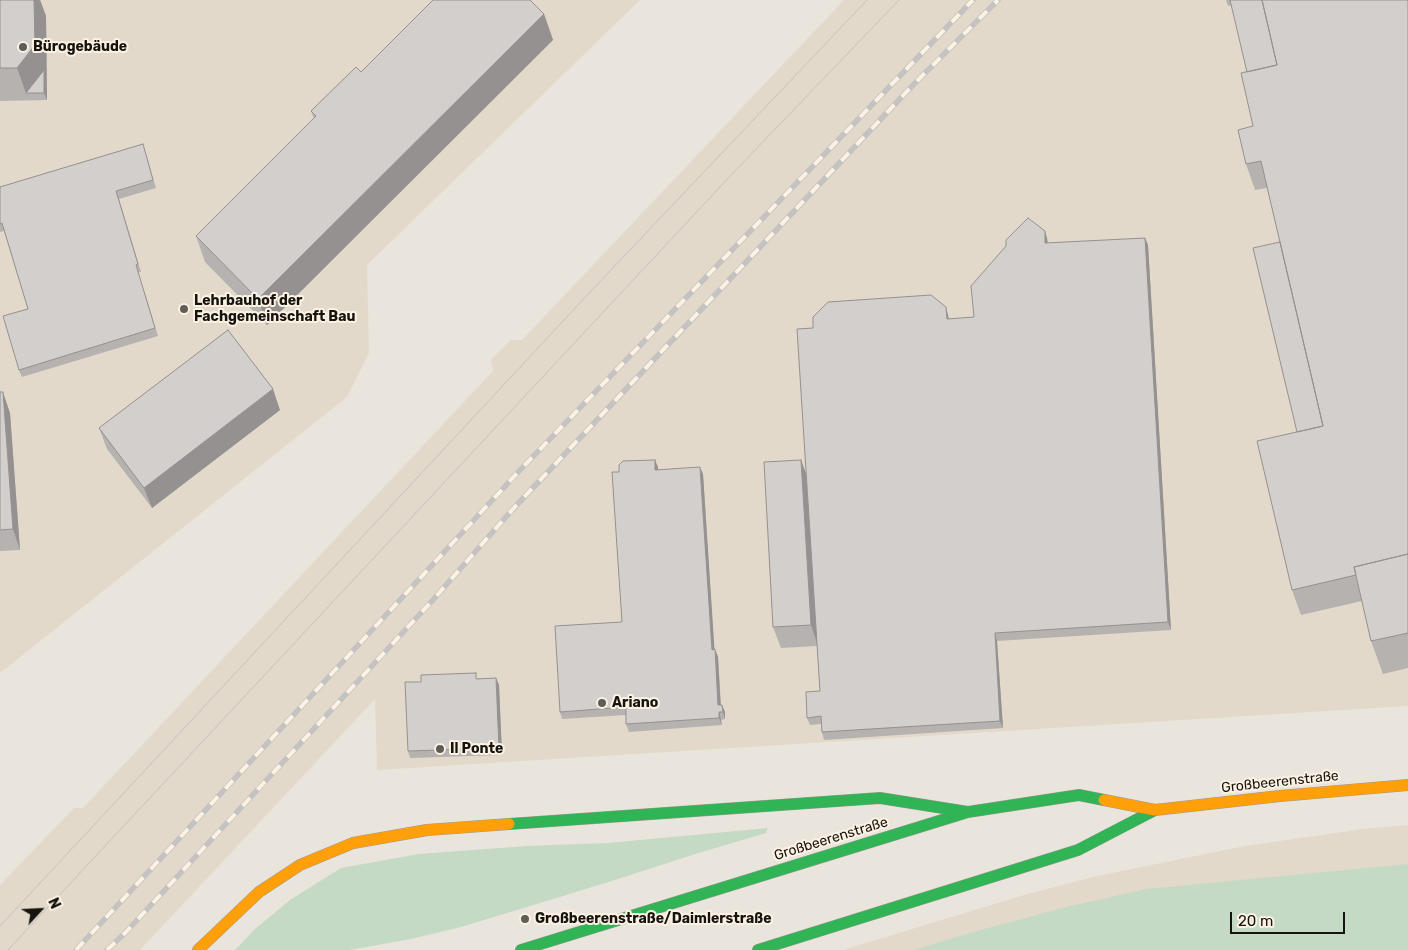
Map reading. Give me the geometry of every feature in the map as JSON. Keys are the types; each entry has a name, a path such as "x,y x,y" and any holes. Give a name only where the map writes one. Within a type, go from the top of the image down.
{"main road":[{"name":"Großbeerenstraße","path":"521,950 968,812 1079,795 1155,810 1280,796 1408,786"},
{"path":"198,950 259,892 300,865 353,843 391,836 427,830 880,798 968,812"},
{"name":"Großbeerenstraße","path":"758,950 1078,850 1155,810"}],"shaded area":[{"name":"Lehrbauhof der Fachgemeinschaft Bau","path":"0,0 640,0 367,265 369,353 347,397 0,673"},
{"path":"844,0 1408,0 1408,706 377,770 375,699 140,950 0,950 0,885 74,808 83,808 493,371 491,360 511,340 522,340"},
{"path":"1408,825 1408,950 843,950 1024,895 1097,876 1245,846 1363,829"}],"green space":[{"path":"768,828 766,833 612,881 461,927 411,939 350,950 235,950 255,929 290,900 341,868 419,854 527,846 608,843"},
{"path":"1408,864 1408,950 914,950 1066,907 1146,889"}],"building":[{"path":"0,0 34,0 35,45 17,68 0,68"},
{"path":"433,0 530,0 544,14 258,299 196,236 316,116 311,111 356,67 361,72"},
{"path":"1230,0 1262,0 1277,65 1247,72"},
{"path":"1262,0 1408,0 1408,554 1354,567 1356,575 1292,590 1257,441 1323,426 1261,161 1246,164 1238,130 1253,126 1241,73 1277,65"},
{"path":"44,70 44,93 26,93"},
{"path":"143,144 153,180 116,191 155,328 19,370 3,316 28,309 2,223 0,224 0,187"},
{"path":"1028,218 1045,231 1045,243 1145,238 1168,622 995,633 1000,721 822,732 821,716 807,718 806,692 820,691 797,329 813,328 813,317 828,302 931,295 946,307 947,319 974,317 971,286 1006,246 1006,240"},
{"path":"1280,242 1323,426 1297,432 1253,248"},
{"path":"228,330 273,389 144,488 99,428"},
{"path":"0,392 3,392 13,529 0,530"},
{"path":"655,460 655,470 700,467 712,650 715,649 718,705 722,705 723,712 719,712 719,718 626,724 626,707 560,712 555,626 622,622 612,472 619,472 619,465 623,461"},
{"path":"801,460 811,625 773,627 764,462"},
{"path":"1408,554 1408,633 1371,641 1354,567"},
{"path":"476,673 476,679 496,678 499,748 408,751 405,682 421,682 421,675"}],"tram line":[{"path":"0,926 591,291 867,0"},
{"path":"8,950 733,173 899,0"}],"railway":[{"path":"76,950 522,468 973,0"},
{"path":"107,950 126,932 432,601 512,510 914,84 998,0"}],"traffic: fast":[{"path":"521,950 968,812 1079,795 1104,800"},
{"path":"509,824 880,798 968,812"},
{"path":"758,950 1078,850 1155,810"}],"traffic: slow":[{"path":"1104,800 1155,810 1280,796 1408,785"},
{"path":"198,950 259,892 300,865 353,843 427,830 509,824"}],"place":[{"name":"Bürogebäude","path":"23,47"},
{"name":"Lehrbauhof der Fachgemeinschaft Bau","path":"184,309"},
{"name":"Ariano","path":"602,703"},
{"name":"Il Ponte","path":"440,749"},
{"name":"Großbeerenstraße/Daimlerstraße","path":"525,919"}]}
